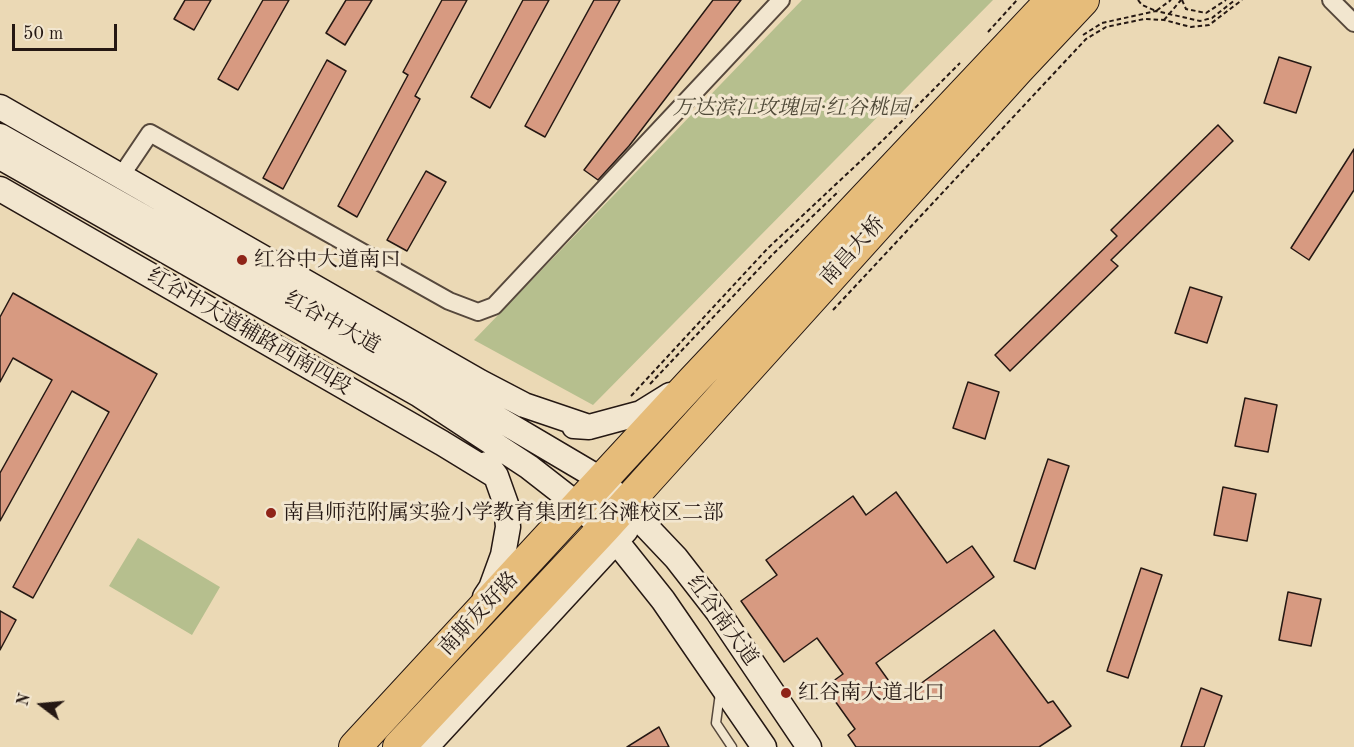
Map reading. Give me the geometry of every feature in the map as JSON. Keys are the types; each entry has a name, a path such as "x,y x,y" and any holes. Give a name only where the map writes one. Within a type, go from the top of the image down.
{"highway":[{"name":"南昌大桥","path":"602,480 1052,0"},
{"name":"南昌大桥","path":"631,510 1003,51 1083,0"},
{"name":"南斯友好路","path":"355,747 602,480"},
{"name":"南斯友好路","path":"399,747 631,510"}],"main road":[{"path":"0,107 480,382 524,405 589,427"},
{"name":"红谷中大道","path":"1,143 427,388 602,480 631,510"},
{"name":"红谷中大道辅路西南四段","path":"0,189 496,476"},
{"path":"427,388 531,420 589,427 641,413 693,381"},
{"path":"427,388 496,476 506,504 508,527 503,555 491,588 465,630"},
{"name":"红谷中大道","path":"427,388 579,506 610,534"},
{"name":"红谷南大道","path":"631,510 676,558 718,612 809,747"},
{"path":"426,747 610,534"},
{"name":"红谷南大道","path":"610,534 663,600 764,747"}],"street":[{"path":"121,176 150,133 449,301 478,312 494,306 781,0"},
{"path":"1331,0 1354,23"}],"lane":[{"path":"721,684 716,723 732,747"}],"path":[{"path":"1003,51 1017,0"},
{"path":"1138,0 1156,10 1200,21 1212,18 1235,0"},
{"path":"1083,35 1102,23 1156,10 1171,0"},
{"path":"1164,20 1181,0 1186,9 1206,13 1226,0"},
{"path":"834,309 1086,39 1106,27 1144,20 1164,20 1191,27 1209,25 1242,0"},
{"path":"630,398 768,248 882,141 965,57"}],"green space":[{"name":"万达滨江玫瑰园·红谷桃园","path":"802,0 993,0 593,405 474,340"},
{"path":"138,538 220,587 192,635 109,586"}],"building":[{"path":"185,0 211,0 194,30 174,19"},
{"path":"263,0 289,0 238,90 218,79"},
{"path":"346,0 372,0 345,45 326,33"},
{"path":"442,0 467,0 415,96 420,99 357,217 338,206 408,75 403,72"},
{"path":"523,0 549,0 490,108 471,97"},
{"path":"594,0 620,0 545,137 525,126"},
{"path":"713,0 741,0 629,146 598,180 584,170"},
{"path":"1279,57 1311,67 1296,113 1264,103"},
{"path":"327,60 346,71 283,189 263,178"},
{"path":"1218,125 1233,141 1111,260 1118,266 1010,371 995,355 1117,236 1111,230"},
{"path":"1354,149 1354,190 1309,260 1291,248"},
{"path":"426,171 446,182 407,251 387,240"},
{"path":"1190,287 1222,297 1207,343 1175,333"},
{"path":"13,293 157,374 33,598 13,587 109,412 72,391 0,521 0,473 52,380 13,358 0,382 0,317"},
{"path":"968,382 999,392 985,439 953,428"},
{"path":"1245,398 1277,405 1268,452 1235,446"},
{"path":"1048,459 1069,466 1035,569 1014,561"},
{"path":"1223,487 1256,494 1247,541 1214,535"},
{"path":"896,492 947,563 972,546 994,577 876,663 901,698 994,630 1048,703 1053,701 1071,726 1039,747 856,747 848,735 855,729 825,687 843,674 817,638 784,662 741,601 777,575 766,560 853,496 866,515"},
{"path":"1141,568 1162,575 1128,678 1107,671"},
{"path":"1288,592 1321,599 1311,646 1279,640"},
{"path":"0,611 16,620 0,650"},
{"path":"1201,688 1222,696 1204,747 1181,747"},
{"path":"659,727 669,747 627,747"}],"place":[{"name":"红谷中大道南口","path":"242,260"},
{"name":"南昌师范附属实验小学教育集团红谷滩校区二部","path":"271,513"},
{"name":"红谷南大道北口","path":"786,693"}]}
